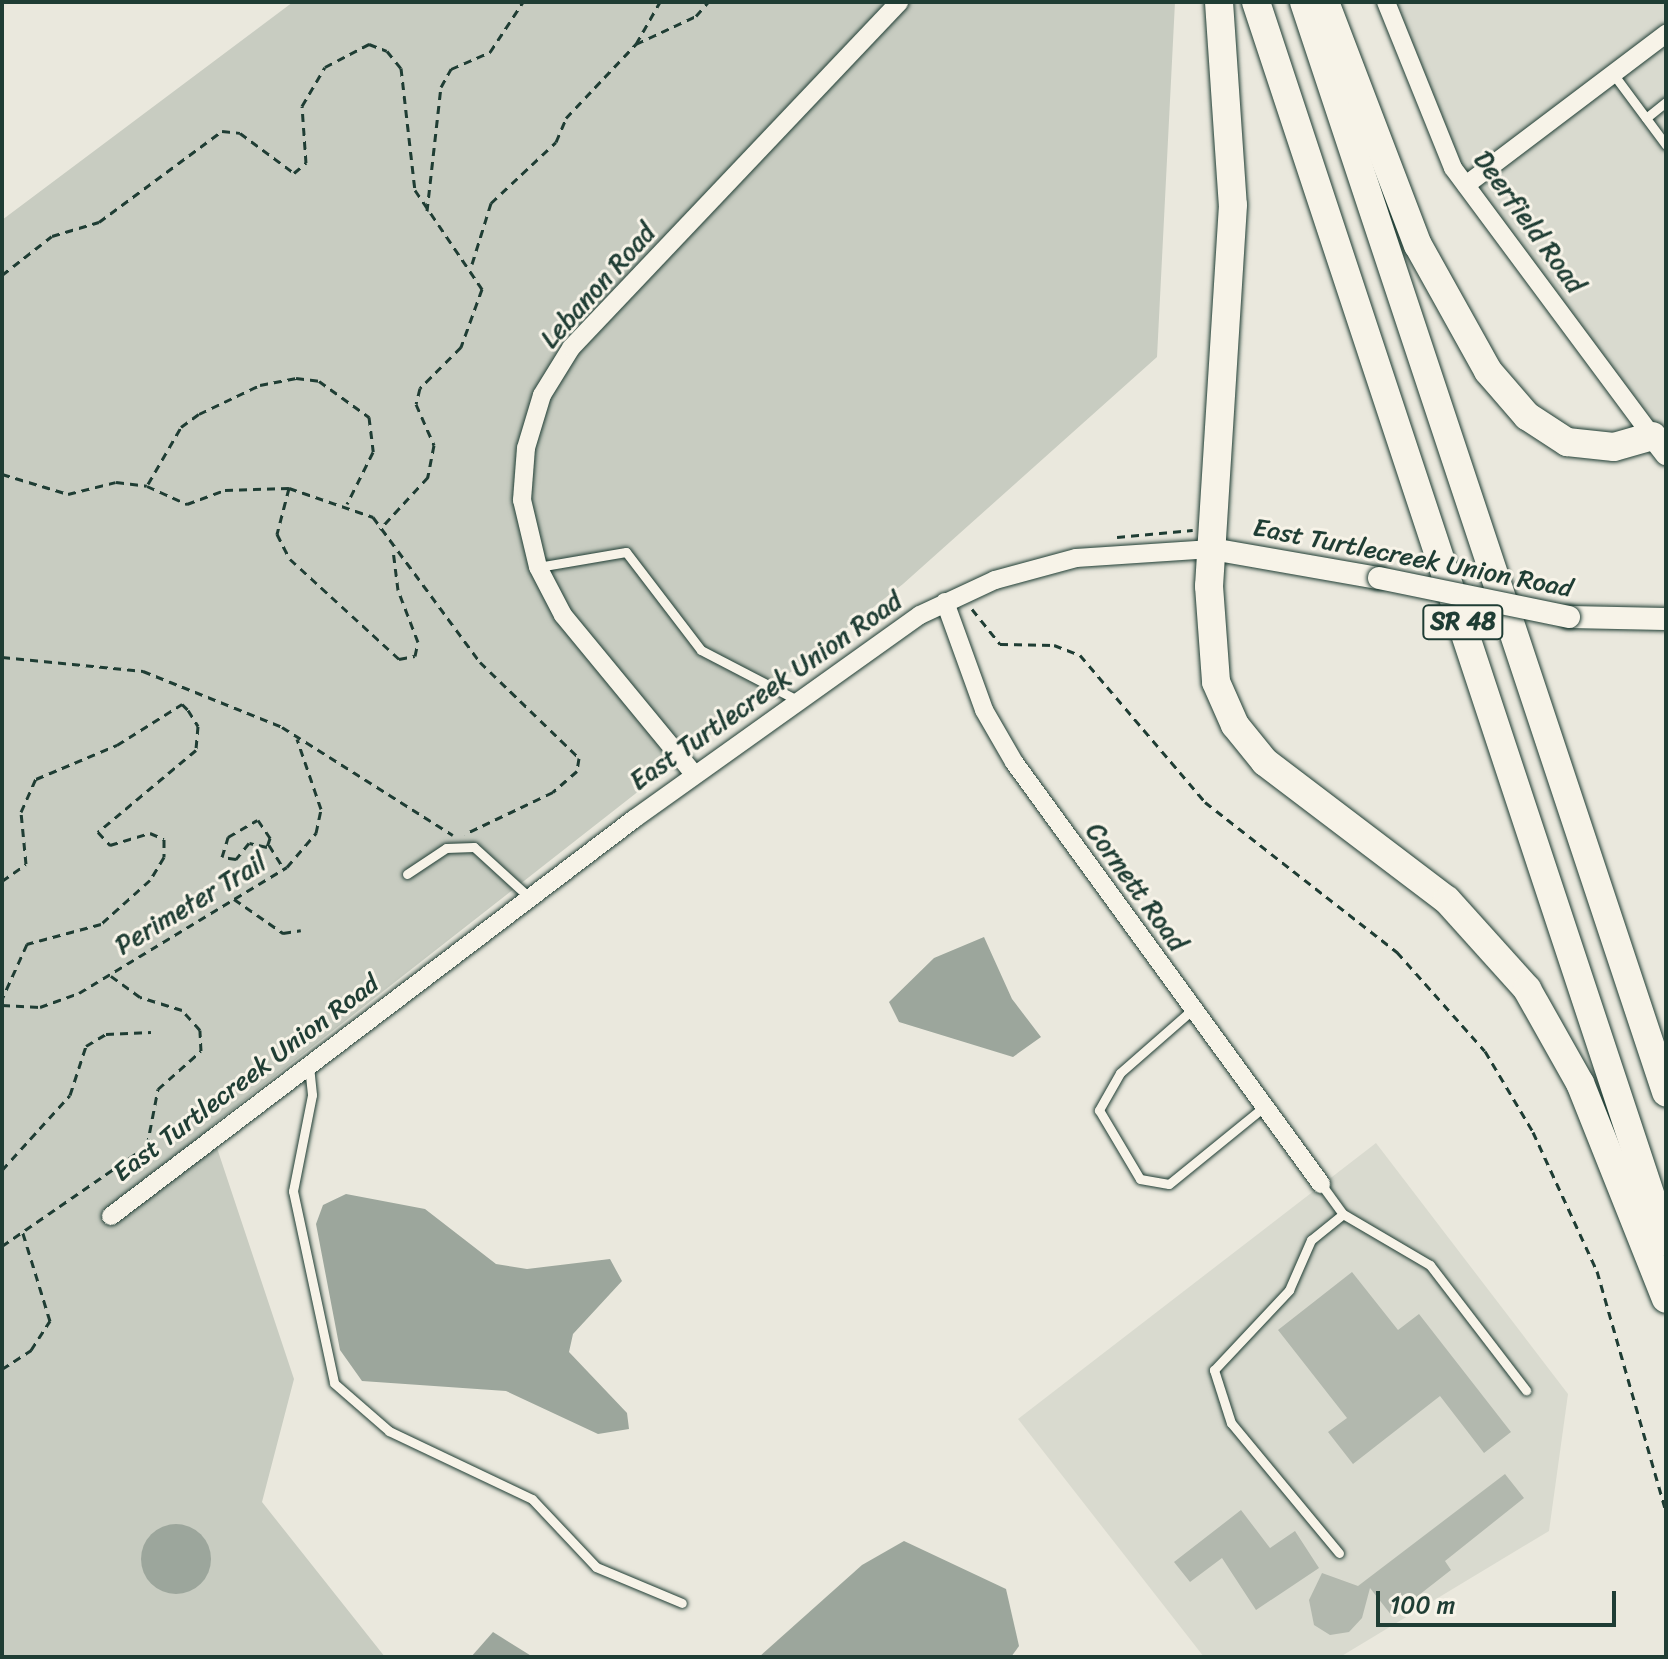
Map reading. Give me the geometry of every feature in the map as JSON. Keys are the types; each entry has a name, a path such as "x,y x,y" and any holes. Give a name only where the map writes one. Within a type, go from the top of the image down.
{"highway":[{"path":"1219,2 1233,205 1212,541 1212,658 1235,725 1265,762 1423,879 1505,960 1580,1083 1666,1299"},
{"name":"SR 48","path":"1256,2 1666,1242"},
{"name":"SR 48","path":"1304,2 1666,1092"},
{"path":"1325,2 1418,245 1488,371 1527,416 1567,442 1614,447 1659,445"}],"street":[{"name":"Lebanon Road","path":"694,774 563,615 538,567 522,500 526,448 542,395 571,348 899,2"},
{"name":"Deerfield Road","path":"1386,2 1429,118 1466,185 1659,445"},
{"path":"1466,185 1666,34"},
{"name":"East Turtlecreek Union Road","path":"111,1216 529,897 795,699 945,602 965,593 1076,558 1212,541 1569,617 1666,619"},
{"name":"Cornett Road","path":"945,602 984,710 1014,762 1321,1184"}],"lane":[{"path":"1614,75 1666,145"},
{"path":"1646,118 1666,102"},
{"path":"538,567 626,552 701,650 795,699"},
{"path":"407,874 446,848 474,847 529,897"},
{"path":"1193,1009 1120,1073 1099,1110 1140,1179 1169,1184 1265,1106"},
{"path":"309,1066 312,1095 293,1191 334,1383 389,1431 532,1499 596,1567 682,1603"},
{"path":"1321,1184 1343,1214 1430,1265 1526,1390"},
{"path":"1339,1553 1231,1423 1214,1370 1289,1290 1311,1240 1343,1214"}],"path":[{"path":"426,215 441,87 451,69 490,52 523,2"},
{"path":"472,264 491,203 556,142 566,118 636,44 660,2"},
{"path":"636,44 696,16 708,2"},
{"path":"2,275 52,236 99,222 222,131 240,133 294,173 306,163 302,106 309,88 325,67 369,44 401,68 415,190 426,215 472,264 482,289 478,315 461,347 420,388 416,404 434,445 428,477 380,529"},
{"path":"147,486 181,427 199,414 260,385 296,378 319,381 369,417 373,452 347,504"},
{"path":"2,474 68,494 116,482 147,486 187,504 225,490 289,488 347,504 380,529 393,550 495,679 579,758 577,771 553,792 458,837"},
{"path":"289,488 277,534 290,559 399,659 415,656 418,642 393,550"},
{"path":"1105,538 1212,541"},
{"path":"965,593 1000,644 1054,645 1080,655 1215,812 1397,952 1485,1051 1533,1132 1597,1271 1666,1512"},
{"path":"2,657 143,671 296,736 474,847"},
{"path":"2,881 26,864 21,812 36,779 117,745 182,704 188,710 198,726 196,750 98,832 110,845 150,833 164,839 164,857 150,880 101,924 27,944 2,999"},
{"name":"Perimeter Trail","path":"2,1005 40,1007 110,975 284,869 311,842 321,809 296,736"},
{"path":"269,845 249,843 231,860 219,850 254,821 263,826 269,845 284,869"},
{"path":"234,899 283,933 301,930"},
{"name":"Perimeter Trail","path":"2,1246 147,1146 158,1089 201,1051 200,1030 182,1010 140,997 110,975"},
{"path":"2,1170 53,1121 86,1046 106,1034 151,1032"},
{"path":"2,1369 31,1350 50,1321 22,1230"}],"shaded area":[{"path":"293,2 1175,2 1157,357 903,584 210,1127 294,1379 262,1502 385,1657 2,1657 2,220"},
{"path":"1383,2 1666,2 1666,452 1466,185"},
{"path":"984,937 1012,999 1041,1037 1013,1057 899,1022 889,1002 934,958"},
{"path":"1376,1143 1568,1394 1549,1531 1340,1657 1204,1657 1018,1419"},
{"path":"346,1194 425,1209 496,1264 527,1269 610,1259 622,1281 573,1334 569,1352 627,1413 629,1429 598,1434 506,1391 362,1381 340,1350 316,1224 323,1205"},
{"path":"176,1524 195,1530 205,1540 211,1559 205,1578 195,1588 176,1594 157,1588 147,1578 141,1559 147,1540 157,1530"},
{"path":"904,1541 1006,1589 1019,1646 1011,1657 759,1657 862,1565"},
{"path":"493,1632 533,1657 471,1657"}],"building":[{"path":"1352,1272 1398,1330 1419,1314 1511,1432 1484,1453 1440,1396 1353,1464 1328,1432 1347,1418 1278,1330"},
{"path":"1505,1474 1524,1498 1445,1561 1451,1570 1392,1616 1370,1588 1362,1618 1349,1632 1330,1635 1314,1625 1309,1600 1322,1573 1358,1586"},
{"path":"1241,1510 1270,1548 1295,1531 1319,1568 1256,1610 1222,1558 1190,1582 1174,1562"}]}
